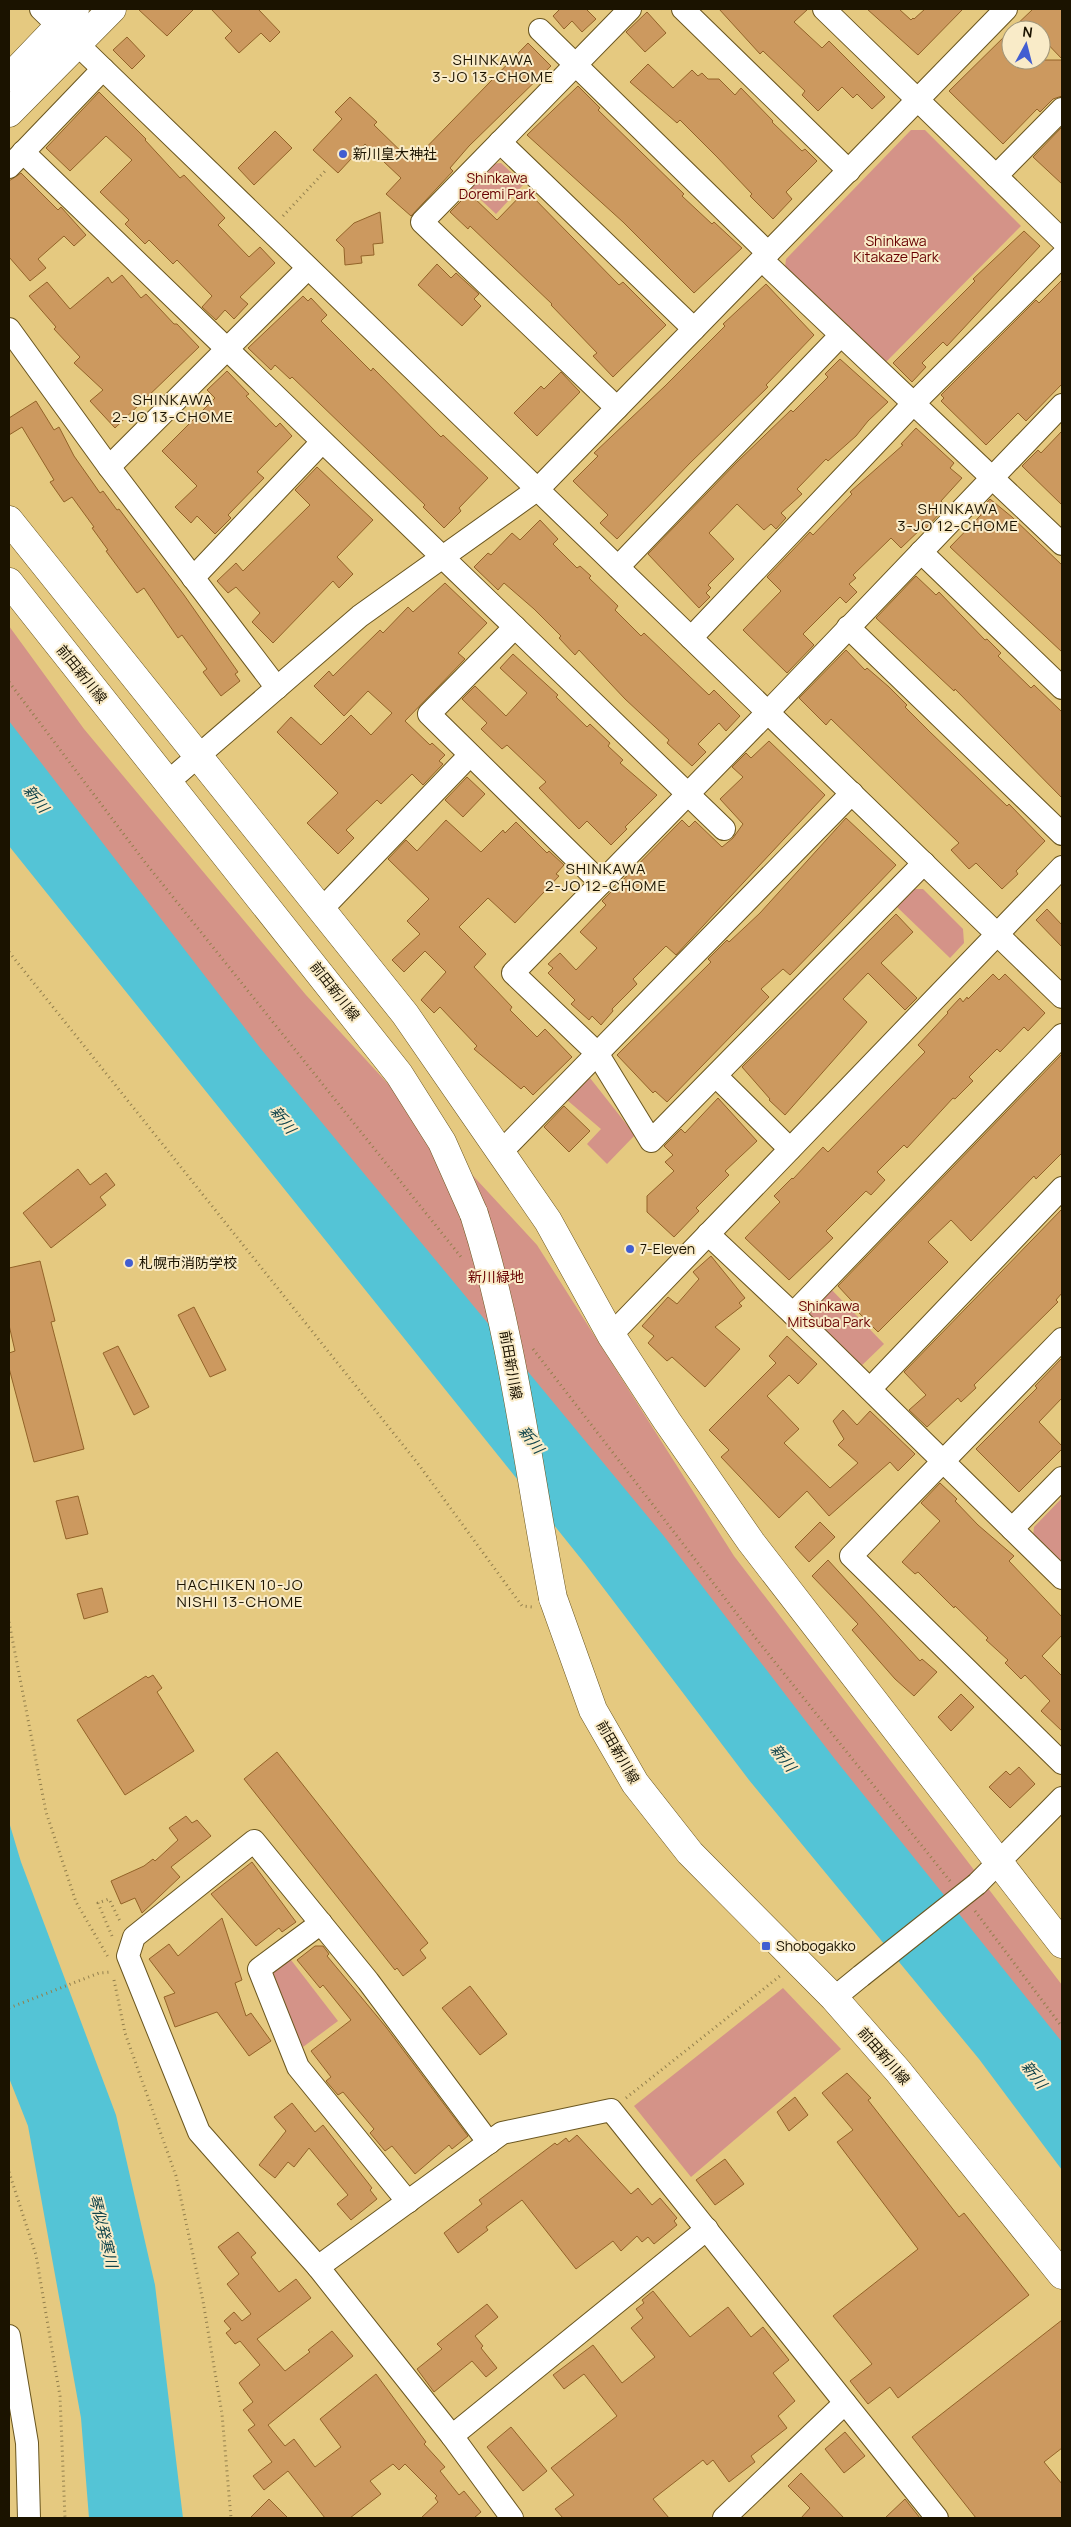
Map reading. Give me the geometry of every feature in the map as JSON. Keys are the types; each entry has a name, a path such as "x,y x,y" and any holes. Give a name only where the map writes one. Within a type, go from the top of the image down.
{"main road":[{"path":"9,78 63,22 112,9"},
{"path":"9,113 63,22"},
{"path":"9,520 197,757 405,1014 548,1221 611,1335 667,1421 751,1542 1062,1944"},
{"name":"前田新川線","path":"9,582 399,1074 442,1142 474,1214 491,1268 503,1316 544,1603 593,1710 634,1783 690,1853 834,1998 898,2071 1062,2275"}],"street":[{"path":"617,408 422,222 630,9"},
{"path":"683,9 848,170"},
{"path":"824,9 1062,240"},
{"path":"168,782 360,616 538,489 918,100 997,12"},
{"path":"63,22 103,68 1062,997"},
{"path":"540,30 841,335 994,477 1062,544"},
{"path":"103,68 16,160 227,351 724,829"},
{"path":"996,176 1062,109"},
{"path":"500,142 694,329"},
{"path":"691,638 914,403 1062,256"},
{"path":"109,466 227,351 308,268"},
{"path":"9,329 109,466 276,688"},
{"path":"618,567 841,335"},
{"path":"924,863 651,1141 597,1053 513,973 768,712 1062,405"},
{"path":"193,578 322,442"},
{"path":"921,552 1062,688"},
{"path":"515,627 429,714 601,883"},
{"path":"848,627 1062,834"},
{"path":"320,910 470,755"},
{"path":"501,1152 852,793"},
{"path":"611,1335 1062,867"},
{"path":"792,1314 1062,1036"},
{"path":"716,1076 790,1149"},
{"path":"870,1389 1062,1188"},
{"path":"708,1234 870,1389 1062,1578"},
{"path":"1062,1339 850,1556 1062,1763"},
{"path":"1012,1529 1062,1478"},
{"path":"834,1998 977,1884 1062,1798"},
{"path":"489,2143 368,1981 254,1841 134,1937 119,1946 128,1956 199,2132 318,2267 452,2436 507,2516"},
{"path":"321,1923 259,1969 298,2067 408,2202"},
{"path":"318,2267 502,2134 611,2110 937,2518"},
{"path":"452,2436 707,2229"},
{"path":"10,2349 27,2443 18,2479 29,2518"},
{"path":"724,2518 845,2403"}],"path":[{"path":"278,222 327,169"},
{"path":"9,952 419,1465 522,1606 544,1603"},
{"path":"9,1622 46,1812 76,1902 108,1959 113,1972 115,1993 125,2033 176,2176 197,2272 222,2414 231,2518"},
{"path":"109,1899 119,1946 98,1903 109,1899"},
{"path":"108,1959 119,1946"},
{"path":"9,2008 99,1973 113,1972"},
{"path":"622,2101 782,1974"},
{"path":"9,2172 36,2255 58,2387 65,2518"}],"green space":[{"name":"Shinkawa Kitakaze Park","path":"911,130 925,130 1021,226 885,363 785,267 786,259"},
{"name":"Shinkawa Doremi Park","path":"501,163 524,184 496,214 468,188 490,164"},
{"name":"新川緑地","path":"9,626 84,729 306,995 537,1245 734,1556 1062,1985 1062,2096 9,726"},
{"path":"915,889 923,889 963,929 964,943 950,958 897,907"},
{"path":"590,1078 635,1135 607,1164 587,1144 601,1129 567,1100"},
{"name":"Shinkawa Mitsuba Park","path":"828,1286 884,1344 857,1370 799,1314"},
{"path":"1062,1498 1062,1563 1033,1536 1034,1527"},
{"path":"291,1960 338,2021 303,2047 269,1971"},
{"path":"783,1988 841,2049 691,2177 634,2106"}],"water":[{"name":"新川","path":"9,721 261,1049 663,1535 834,1758 1062,2042 1062,2170 979,2059 749,1780 586,1565 9,846"},
{"name":"琴似発寒川","path":"9,1822 21,1862 116,2115 155,2285 183,2518 89,2518 81,2418 28,2126 9,2078"}],"building":[{"path":"138,9 194,9 167,36"},
{"path":"211,9 258,9 280,32 270,42 261,33 239,53 225,38 232,31"},
{"path":"560,9 586,9 596,19 582,32 572,21 564,29 553,16"},
{"path":"719,9 808,9 794,22 822,48 829,41 885,97 872,109 857,94 853,98 842,87 818,111 802,95 805,91 763,51 760,54"},
{"path":"867,9 899,9 911,20 925,9 963,9 918,55"},
{"path":"1033,9 1062,9 1062,59 1051,47 1051,20 1021,20"},
{"path":"647,12 666,33 645,52 626,32"},
{"path":"127,37 145,56 132,69 113,50"},
{"path":"1001,40 1001,70 1051,70 1051,60 1062,60 1062,96 1053,99 1040,112 1037,109 1003,144 949,91"},
{"path":"528,43 551,66 469,146 450,168 453,171 411,216 386,194 401,178 365,144 338,173 313,150 342,119 335,112 350,97 377,122 374,125 412,162"},
{"path":"648,64 673,88 692,70 698,76 702,73 708,79 719,79 735,95 741,88 802,151 805,149 817,161 786,192 792,199 773,219 750,196 752,194 680,120 677,123 630,82"},
{"path":"578,86 600,108 598,110 684,194 682,196 712,224 714,222 742,248 694,293 623,222 527,135"},
{"path":"99,92 146,139 180,178 184,175 225,218 218,225 249,257 260,247 275,263 240,297 248,304 234,319 225,310 216,320 202,307 212,296 177,260 173,264 149,240 145,244 125,224 129,220 100,192 132,160 106,136 70,171 46,148"},
{"path":"1062,127 1062,184 1033,157"},
{"path":"275,131 292,148 254,185 238,168"},
{"path":"21,173 58,210 61,207 86,235 74,246 64,236 38,259 46,268 30,281 9,257 9,181"},
{"path":"526,190 619,285 623,282 666,325 613,377 593,356 597,353 552,304 470,226 468,229 450,212 469,193 497,220"},
{"path":"380,212 383,243 373,244 374,255 361,256 362,263 345,265 344,248 336,240 354,223"},
{"path":"1024,231 1040,246 947,346 943,342 922,363 926,367 912,382 893,363 975,281 973,279"},
{"path":"437,264 451,278 456,273 479,294 474,299 481,306 462,326 418,285"},
{"path":"122,275 141,298 146,294 199,347 115,428 90,401 103,390 74,363 80,357 54,329 56,327 29,296 47,282 70,309 108,277 112,283"},
{"path":"1062,280 1062,384 1026,421 1018,413 986,445 941,401 944,398 941,395 1036,300 1039,303"},
{"path":"766,284 814,335 766,385 768,387 690,463 617,539 600,523 608,515 573,481 598,456 594,453 665,386 725,326 723,324"},
{"path":"303,296 308,301 311,298 327,315 321,321 371,371 373,368 441,437 443,435 488,478 459,508 461,511 444,528 423,507 425,505 292,377 290,379 275,365 271,370 248,348"},
{"path":"840,359 888,402 868,421 856,436 828,461 826,459 797,489 802,494 781,513 786,518 776,529 771,524 764,530 737,504 709,533 734,559 708,585 711,588 706,593 710,597 699,608 648,554 737,462 791,410 793,412 828,377 825,374"},
{"path":"227,371 249,394 246,396 276,427 280,423 292,436 257,472 264,478 228,515 231,518 215,534 197,516 191,523 175,507 197,486 162,451 215,398 207,390"},
{"path":"561,372 580,392 537,436 514,413 541,386 544,389"},
{"path":"36,401 54,430 59,427 74,456 100,493 103,491 117,510 119,509 184,595 238,672 235,674 240,681 221,696 203,672 207,669 182,635 178,638 144,588 137,593 106,551 108,550 92,528 94,527 72,497 64,502 50,482 54,480 22,427 9,435 9,418"},
{"path":"916,428 954,463 950,468 962,478 941,501 946,507 926,528 924,526 901,548 891,538 853,575 856,578 849,584 857,592 846,603 840,597 803,634 814,645 787,673 743,630 781,591 767,577 810,532 813,535 852,494 850,492 903,445 901,444"},
{"path":"1062,431 1062,505 1022,466 1038,450 1041,453"},
{"path":"317,467 373,520 337,557 353,574 339,588 333,581 273,643 252,622 260,613 236,587 228,593 217,581 236,563 243,571 310,505 295,490"},
{"path":"990,499 1012,517 1062,565 1062,652 950,547 981,515 978,512"},
{"path":"540,520 558,539 553,544 577,568 580,566 591,576 589,578 618,606 615,610 641,636 644,633 709,695 714,690 740,716 726,731 719,723 698,744 706,752 692,766 667,743 669,740 625,699 579,650 575,655 559,638 561,636 534,609 504,583 498,590 474,567 488,553 491,555 512,533 520,540"},
{"path":"916,576 936,595 939,592 985,640 987,639 1001,653 998,656 1031,688 1034,685 1062,712 1062,798 955,689 954,691 876,618"},
{"path":"445,583 487,623 458,653 465,659 405,721 430,745 432,743 445,755 439,761 443,764 423,785 412,774 381,804 377,800 346,830 354,838 338,854 307,823 338,793 277,732 291,717 321,745 351,715 371,735 392,713 368,691 344,716 314,686 329,671 333,676 380,630 383,633 408,607 413,612"},
{"path":"846,650 865,670 867,668 889,687 907,705 905,707 930,732 1007,806 1009,804 1045,841 1016,871 1018,874 1002,889 976,863 969,869 951,850 959,843 831,719 826,725 799,698"},
{"path":"513,654 558,695 556,697 587,727 590,724 610,743 608,746 623,760 620,763 657,795 625,827 627,829 611,845 587,821 579,829 539,788 546,782 507,745 502,749 481,729 487,723 462,699 475,686 506,716 527,693 500,668"},
{"path":"769,741 825,795 676,955 666,946 633,979 637,984 612,1009 613,1011 601,1025 592,1016 589,1020 571,1004 575,1000 548,973 553,968 548,964 560,953 576,970 597,948 580,932 606,905 602,901 682,820 689,827 695,821 722,847 733,838 743,824 720,799 743,777 732,767 746,753 751,758"},
{"path":"467,777 485,794 463,817 445,800"},
{"path":"846,818 896,865 790,975 783,969 761,989 769,997 667,1102 655,1091 653,1093 617,1055 711,962 708,959 727,940 729,942 760,913"},
{"path":"446,820 481,852 503,830 505,833 516,822 547,853 549,851 564,865 556,874 559,876 515,923 488,898 459,927 486,954 474,967 512,1007 510,1010 537,1037 545,1029 572,1057 533,1095 524,1086 521,1089 474,1049 477,1046 440,1007 434,1013 421,1000 446,972 425,951 404,972 392,960 420,934 407,921 429,899 388,859 406,840 417,851"},
{"path":"1047,909 1062,925 1062,947 1036,920"},
{"path":"896,914 913,932 881,963 917,998 905,1010 868,973 843,999 867,1022 785,1115 769,1100 742,1067"},
{"path":"993,974 999,980 1005,974 1045,1013 1028,1031 1024,1027 1000,1052 997,1049 969,1077 973,1081 955,1099 953,1098 907,1148 904,1145 877,1172 885,1180 871,1195 866,1191 826,1231 833,1238 789,1280 745,1238 780,1202 774,1196 823,1147 828,1152 925,1052 918,1045 960,998 963,1002 967,997 968,999"},
{"path":"1062,1054 1062,1153 1036,1179 1034,1176 971,1241 951,1220 928,1242 948,1262 878,1332 859,1313 861,1311 838,1286"},
{"path":"718,1098 757,1141 725,1171 729,1175 696,1208 699,1211 674,1237 647,1212 647,1196 674,1171 665,1162 673,1155 664,1146 681,1129 685,1133"},
{"path":"564,1106 590,1131 569,1152 544,1127"},
{"path":"78,1169 90,1185 106,1173 115,1185 100,1197 106,1205 51,1248 23,1213"},
{"path":"1062,1209 1062,1293 1056,1300 1058,1302 974,1385 976,1388 961,1402 958,1398 927,1427 909,1410 926,1395 904,1372"},
{"path":"711,1256 745,1298 739,1303 742,1306 715,1327 740,1349 705,1387 672,1357 667,1361 648,1343 654,1336 642,1326 668,1297 677,1304 699,1279 693,1272"},
{"path":"40,1261 55,1321 51,1322 84,1449 34,1462 9,1368 9,1353 15,1351 9,1325 9,1268"},
{"path":"194,1307 226,1370 210,1377 178,1315"},
{"path":"787,1336 817,1364 798,1384 789,1375 767,1396 799,1429 784,1443 830,1488 858,1463 838,1445 844,1439 833,1421 843,1410 857,1425 870,1411 915,1454 898,1471 890,1462 829,1516 807,1491 779,1518 721,1457 729,1450 709,1430 776,1363 769,1356"},
{"path":"118,1346 149,1407 134,1415 103,1353"},
{"path":"1062,1358 1062,1398 1039,1422 1062,1446 1062,1449 1019,1492 976,1449 1037,1388 1035,1386"},
{"path":"940,1483 957,1499 955,1501 978,1525 1014,1556 1009,1561 1062,1617 1062,1635 1042,1656 1062,1676 1062,1731 1041,1711 1050,1701 1025,1675 1021,1679 1005,1663 1008,1660 986,1640 988,1638 955,1606 954,1608 918,1572 915,1574 902,1562 940,1521 921,1503"},
{"path":"78,1496 88,1534 66,1539 56,1501"},
{"path":"820,1522 835,1537 809,1562 795,1547"},
{"path":"828,1560 920,1661 922,1659 937,1672 914,1696 895,1679 852,1630 858,1624 812,1576"},
{"path":"102,1588 108,1612 84,1619 77,1594"},
{"path":"153,1675 162,1688 157,1692 194,1751 125,1795 77,1720 146,1676 148,1678"},
{"path":"961,1694 974,1707 951,1731 938,1717"},
{"path":"277,1752 428,1943 420,1950 426,1958 403,1976 397,1968 395,1970 244,1779"},
{"path":"1019,1767 1035,1784 1010,1808 989,1787 1006,1771 1010,1775"},
{"path":"186,1816 192,1823 197,1820 211,1836 171,1867 180,1877 142,1913 135,1898 121,1904 111,1881 144,1866 153,1859 155,1861 178,1840 169,1828"},
{"path":"252,1862 296,1922 282,1932 279,1928 256,1946 211,1894"},
{"path":"222,1918 242,1980 235,1983 246,2016 251,2013 271,2041 249,2056 217,2012 175,2027 164,1997 175,1993 149,1959 169,1944 178,1956"},
{"path":"315,1946 323,1946 329,1954 327,1956 386,2027 468,2136 452,2149 449,2145 415,2174 392,2146 385,2151 370,2133 374,2129 343,2092 338,2095 326,2081 331,2077 311,2051 351,2020 323,1985 320,1988 297,1960"},
{"path":"470,1986 507,2034 480,2055 442,2008"},
{"path":"847,2073 871,2098 868,2100 959,2217 964,2213 1029,2295 898,2398 890,2387 868,2404 850,2381 872,2364 833,2316 918,2249 837,2142 853,2130 822,2093"},
{"path":"795,2097 808,2115 789,2131 777,2112"},
{"path":"292,2103 315,2132 323,2125 372,2188 370,2190 377,2199 351,2220 337,2204 348,2195 309,2148 294,2167 288,2162 275,2178 259,2165 286,2131 274,2117"},
{"path":"577,2135 631,2194 638,2188 652,2205 660,2198 677,2218 674,2221 677,2225 654,2244 648,2237 642,2242 637,2236 621,2251 613,2241 576,2269 522,2200 486,2227 488,2230 458,2253 444,2233 482,2204 479,2200 555,2143 557,2145 566,2138 569,2142"},
{"path":"725,2159 744,2184 715,2205 696,2180"},
{"path":"238,2232 256,2253 251,2257 279,2292 296,2279 311,2298 257,2339 285,2371 310,2352 308,2350 332,2331 353,2356 268,2425 285,2446 294,2439 315,2467 341,2447 320,2419 376,2374 426,2442 424,2444 445,2467 440,2471 459,2495 464,2491 481,2512 474,2518 421,2518 438,2502 435,2498 437,2496 405,2464 399,2470 393,2464 370,2481 381,2494 350,2518 325,2518 288,2471 264,2490 253,2476 272,2462 248,2430 255,2425 243,2410 253,2402 239,2383 260,2365 240,2341 235,2344 226,2333 231,2329 224,2321 234,2312 242,2321 251,2314 227,2284 239,2274 218,2247"},
{"path":"653,2291 690,2337 728,2307 751,2337 763,2327 789,2360 773,2373 795,2401 778,2416 787,2428 751,2456 755,2462 729,2482 713,2460 707,2465 703,2460 653,2499 669,2518 563,2518 555,2509 574,2495 551,2468 617,2416 584,2374 564,2389 553,2375 593,2345 622,2383 655,2357 631,2328 643,2318 636,2309 644,2303 642,2300"},
{"path":"487,2304 498,2317 475,2336 483,2346 481,2348 497,2368 486,2377 472,2361 434,2392 417,2369 442,2349 437,2344"},
{"path":"1062,2320 1062,2448 1044,2462 1062,2484 1062,2518 976,2518 912,2437"},
{"path":"511,2427 547,2471 523,2491 487,2447"},
{"path":"845,2432 865,2456 844,2473 825,2449"},
{"path":"801,2473 844,2518 801,2518 810,2508 788,2486"},
{"path":"269,2499 288,2518 250,2518"},
{"path":"905,2499 920,2518 885,2518"}],"place":[{"name":"新川皇大神社","path":"343,154"},
{"name":"7-Eleven","path":"630,1249"},
{"name":"札幌市消防学校","path":"129,1263"},
{"name":"Shobogakko","path":"766,1946"}],"district":[{"name":"SHINKAWA 3-JO 13-CHOME","path":"493,68"},
{"name":"SHINKAWA 2-JO 13-CHOME","path":"173,408"},
{"name":"SHINKAWA 3-JO 12-CHOME","path":"958,518"},
{"name":"SHINKAWA 2-JO 12-CHOME","path":"606,878"},
{"name":"HACHIKEN 10-JO NISHI 13-CHOME","path":"240,1594"}]}
